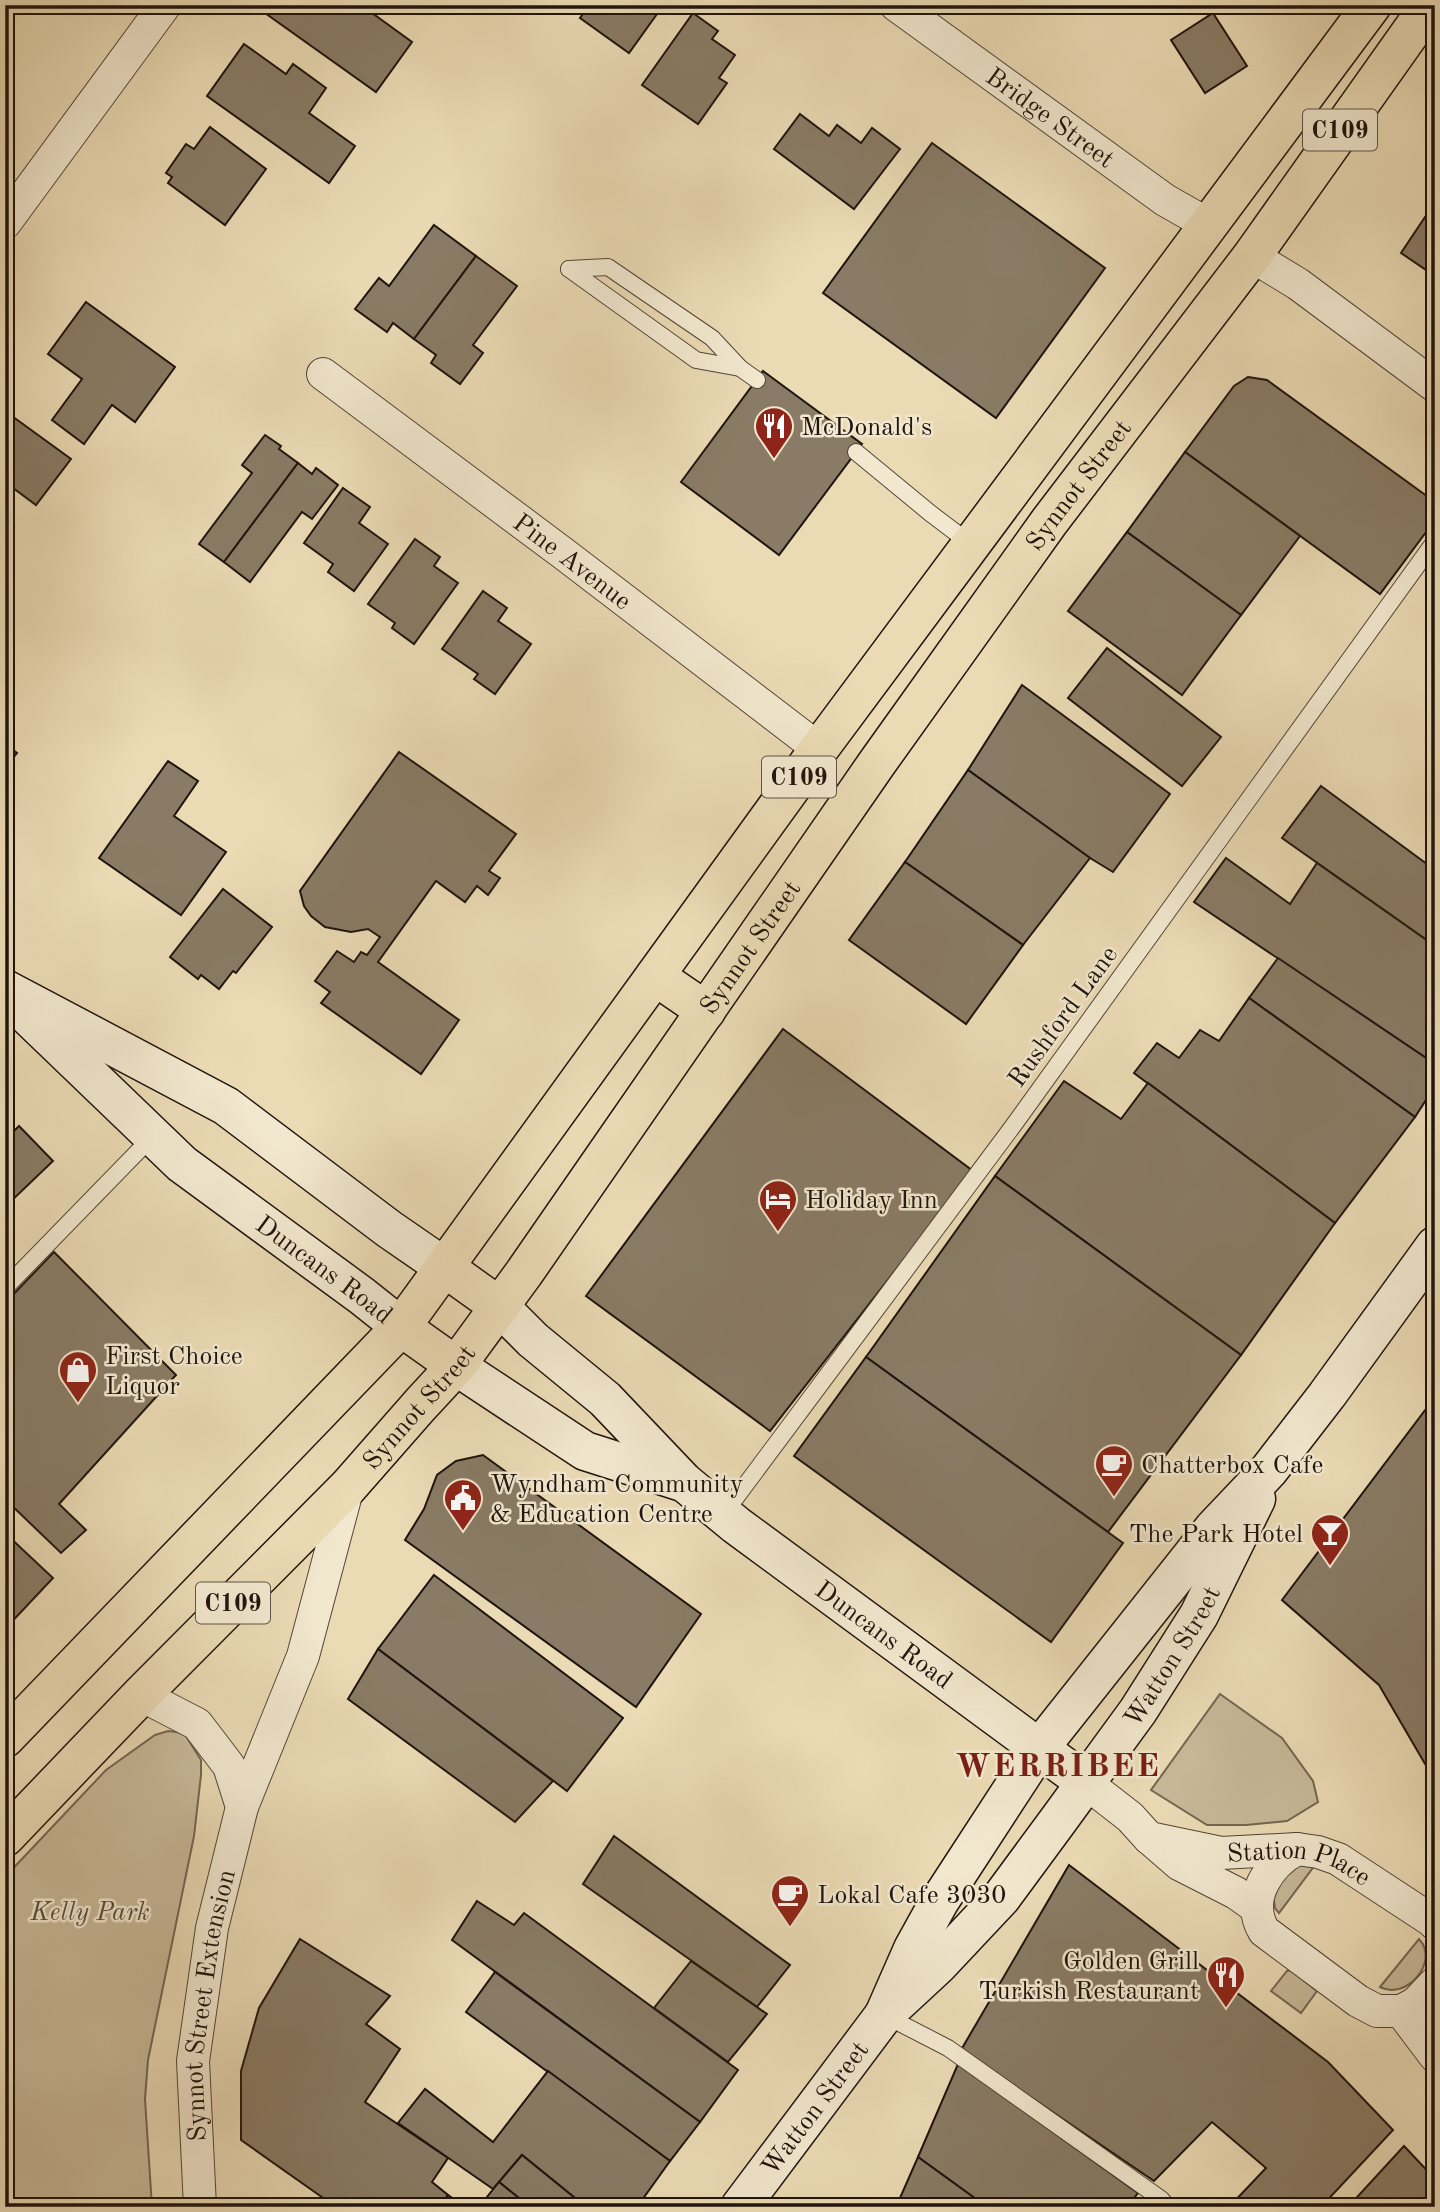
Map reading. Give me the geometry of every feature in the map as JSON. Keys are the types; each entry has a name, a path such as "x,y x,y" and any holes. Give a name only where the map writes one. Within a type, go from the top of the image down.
{"highway":[{"name":"Synnot Street","path":"5,1738 401,1327 819,749 1372,5"},
{"name":"Synnot Street","path":"5,1837 141,1695 348,1487 456,1366 877,763 1049,522 1252,256 1430,5"},
{"path":"1209,225 1252,256"},
{"path":"819,749 848,759 877,763"},
{"path":"655,976 706,1011"},
{"name":"Duncans Road","path":"444,1267 499,1307"},
{"name":"Duncans Road","path":"401,1327 456,1366"}],"street":[{"path":"5,223 165,5"},
{"name":"Bridge Street","path":"895,5 1165,200 1209,225"},
{"path":"1252,256 1297,284 1435,386"},
{"name":"Pine Avenue","path":"323,374 819,749"},
{"name":"Duncans Road","path":"5,991 226,1106 444,1267"},
{"name":"Duncans Road","path":"5,991 182,1164 401,1327"},
{"name":"Watton Street","path":"884,2015 913,1948 939,1902 1038,1750 1214,1528 1269,1470 1334,1386 1435,1246"},
{"name":"Duncans Road","path":"499,1307 533,1340 605,1399 684,1482 723,1515 1085,1783"},
{"name":"Duncans Road","path":"456,1366 585,1451 684,1482"},
{"name":"Watton Street","path":"746,2205 884,2015 938,1965 1001,1898 1138,1711 1199,1615 1269,1470"},
{"name":"Synnot Street Extension","path":"200,2207 193,2061 212,1928 242,1807 303,1656 348,1487"},
{"path":"141,1695 197,1724 229,1766 242,1807"},
{"name":"Station Place","path":"1085,1783 1130,1817 1149,1838 1180,1864 1236,1893 1257,1908 1258,1921 1264,1931 1358,2001 1377,2011 1401,2011"},
{"name":"Station Place","path":"1149,1838 1221,1853 1297,1849 1318,1852 1338,1859 1435,1924"},
{"path":"1257,1908 1265,1877 1284,1856 1297,1849"},
{"path":"1435,1983 1416,2003 1401,2011 1435,2056"}],"lane":[{"path":"740,369 696,360 569,268 608,267 712,338 740,369 757,380"},
{"path":"856,452 971,544"},
{"name":"Rushford Lane","path":"723,1515 1013,1126 1435,541"},
{"path":"5,1288 153,1136"},
{"path":"884,2015 947,2048 1161,2199 1168,2207"}],"green space":[{"path":"1220,1694 1282,1738 1313,1781 1318,1802 1287,1821 1207,1825 1151,1790"},
{"name":"Kelly Park","path":"168,1731 184,1733 201,1760 201,1775 194,1836 148,2060 145,2099 152,2207 5,2207 5,1877 106,1770 155,1735"},
{"path":"1297,1863 1315,1865 1279,1913 1275,1908 1272,1889"},
{"path":"1419,1939 1426,1958 1418,1976 1410,1984 1400,1988 1390,1990 1380,1987"},
{"path":"1291,1970 1317,1991 1301,2013 1271,1991 1287,1971"}],"building":[{"path":"271,5 361,5 412,42 376,92 265,13"},
{"path":"589,5 653,5 650,9 657,14 629,53 580,18"},
{"path":"693,13 718,31 712,39 735,55 719,78 727,83 698,124 642,85"},
{"path":"1213,13 1247,66 1205,93 1171,40"},
{"path":"244,44 286,74 293,64 326,88 309,113 355,146 329,183 207,96"},
{"path":"800,114 829,136 837,125 861,143 872,128 900,149 854,209 774,149"},
{"path":"210,127 266,169 225,225 168,183 172,177 166,173 186,144 194,149"},
{"path":"932,143 1105,268 996,418 823,293"},
{"path":"1435,202 1435,276 1401,253"},
{"path":"434,225 476,256 414,339 393,323 387,332 355,309 379,278 389,286"},
{"path":"476,256 517,286 473,345 483,353 460,384 431,363 436,355 414,339"},
{"path":"86,302 175,367 135,422 112,405 84,444 52,420 82,379 48,354"},
{"name":"McDonald's","path":"763,371 862,444 779,555 681,482"},
{"path":"1248,377 1267,380 1435,502 1435,520 1380,594 1185,452 1234,386"},
{"path":"5,411 71,459 36,505 5,482"},
{"path":"265,435 298,463 224,562 199,544 252,473 242,465"},
{"path":"1185,452 1300,536 1241,615 1127,532"},
{"path":"298,463 312,474 316,468 338,485 312,519 302,512 250,582 224,562"},
{"path":"343,488 370,507 359,523 388,544 354,591 328,572 333,564 304,543"},
{"path":"5,522 14,528 5,541"},
{"path":"1127,532 1241,615 1182,695 1068,611"},
{"path":"415,539 440,557 434,566 458,583 414,644 392,628 395,623 368,604"},
{"path":"483,591 507,608 498,621 531,644 495,694 474,679 478,674 442,649"},
{"path":"1107,648 1221,737 1182,786 1068,698"},
{"path":"1022,685 1170,794 1113,872 968,770"},
{"path":"5,744 17,753 5,768"},
{"path":"399,752 516,834 489,871 500,878 488,895 477,886 465,902 436,881 378,962 459,1020 421,1074 321,1003 330,992 315,981 337,951 354,962 361,952 367,955 380,937 368,929 351,932 325,927 311,916 304,906 300,891"},
{"path":"168,761 198,781 174,816 226,852 181,915 99,858"},
{"path":"968,770 1090,858 1023,945 905,862"},
{"path":"1321,786 1435,870 1435,946 1282,838"},
{"path":"1226,858 1290,904 1317,863 1435,946 1435,1064 1194,902"},
{"path":"905,862 1023,945 966,1024 849,940"},
{"path":"223,889 272,927 236,973 233,971 219,989 201,975 198,979 170,957"},
{"path":"1278,958 1435,1064 1435,1086 1415,1117 1249,998"},
{"path":"1249,998 1415,1117 1335,1223 1134,1073 1157,1043 1179,1058 1200,1030 1219,1041"},
{"name":"Holiday Inn","path":"783,1029 973,1171 770,1431 586,1296"},
{"path":"1064,1081 1121,1119 1148,1083 1335,1223 1241,1355 995,1176"},
{"path":"19,1126 53,1161 5,1207 5,1140"},
{"path":"995,1176 1241,1355 1108,1532 866,1357"},
{"name":"First Choice Liquor","path":"54,1252 176,1375 59,1504 86,1530 61,1553 5,1499 5,1303"},
{"path":"866,1357 1123,1543 1051,1642 794,1456"},
{"path":"1435,1397 1435,1781 1379,1685 1282,1600"},
{"path":"483,1455 701,1614 636,1707 405,1540 424,1509 437,1475 456,1461"},
{"path":"5,1533 53,1578 5,1629"},
{"path":"434,1575 623,1718 567,1791 378,1649"},
{"path":"378,1649 553,1781 515,1822 348,1699"},
{"path":"614,1836 790,1965 757,2007 583,1884"},
{"path":"1069,1865 1328,2062 1393,2130 1321,2207 1229,2207 1266,2168 1212,2122 1154,2181 961,2050"},
{"path":"477,1901 514,1925 524,1913 738,2070 700,2122 452,1940"},
{"path":"300,1939 390,1996 366,2024 400,2049 365,2102 448,2158 432,2182 448,2195 439,2207 336,2207 241,2140 241,2071 259,2008"},
{"path":"691,1961 767,2014 728,2062 654,2008"},
{"path":"495,1972 700,2122 670,2161 466,2012"},
{"path":"958,2064 1138,2193 1127,2207 987,2207 918,2157"},
{"path":"548,2071 670,2161 637,2207 586,2207 522,2155 493,2189 398,2123 425,2089 493,2142"},
{"path":"1404,2146 1435,2179 1435,2207 1348,2207"},
{"path":"522,2155 586,2207 530,2207 499,2182"},
{"path":"918,2157 987,2207 896,2207"},
{"path":"499,2182 530,2207 479,2207"},
{"path":"448,2195 466,2207 439,2207"}],"place":[{"name":"McDonald's","path":"774,460"},
{"name":"Holiday Inn","path":"778,1233"},
{"name":"First Choice Liquor","path":"78,1404"},
{"name":"Chatterbox Cafe","path":"1114,1498"},
{"name":"Wyndham Community & Education Centre","path":"463,1532"},
{"name":"The Park Hotel","path":"1330,1567"},
{"name":"Lokal Cafe 3030","path":"790,1928"},
{"name":"Golden Grill Turkish Restaurant","path":"1226,2009"}],"district":[{"name":"WERRIBEE","path":"1058,1764"}]}
